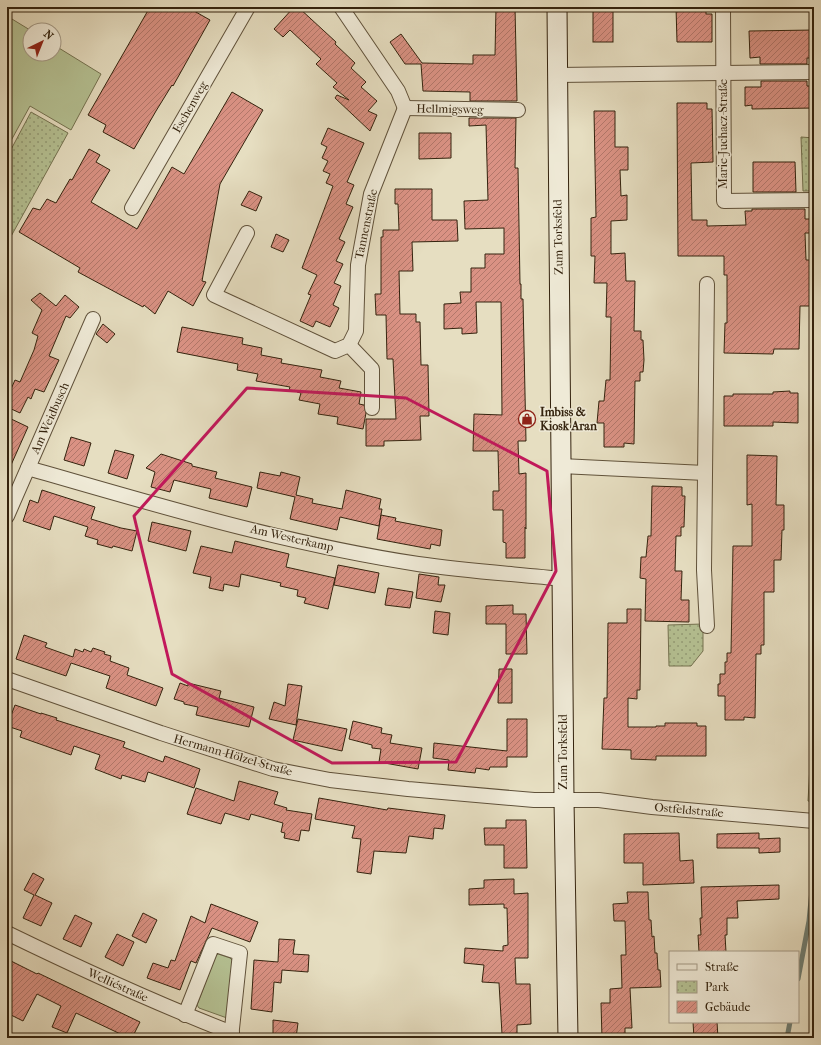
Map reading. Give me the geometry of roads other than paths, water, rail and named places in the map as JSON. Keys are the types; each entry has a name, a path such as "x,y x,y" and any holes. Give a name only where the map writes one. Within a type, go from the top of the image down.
{"main road":[{"name":"Zum Torksfeld","path":"557,7 564,800 568,1038"}],"street":[{"name":"Eschenweg","path":"132,208 248,7"},
{"name":"Hellmigsweg","path":"340,7 398,91 405,108 518,110"},
{"name":"Marie-Juchacz-Straße","path":"723,7 724,201 814,200"},
{"name":"Marie-Juchacz-Straße","path":"557,76 814,72"},
{"name":"Tannenstraße","path":"349,345 356,330 358,265 371,194 405,108"},
{"path":"247,233 214,295 336,350 349,345 372,369 372,408"},
{"path":"707,284 704,570 707,626"},
{"name":"Am Weidbusch","path":"7,516 94,320"},
{"path":"561,466 705,473"},
{"name":"Am Westerkamp","path":"28,468 164,507 345,551 419,564 563,579"},
{"name":"Hermann-Hölzel-Straße","path":"7,679 161,733 273,768 330,780 408,789 534,800 564,800"},
{"name":"Ostfeldstraße","path":"564,800 599,800 652,807 814,821"},
{"name":"Welliéstraße","path":"7,933 81,969 231,1035"},
{"path":"185,1015 213,944 240,953 231,1035"}],"waterway":[{"path":"799,974 809,921 814,869"},
{"path":"787,1038 790,1023"}],"place":[{"name":"Imbiss & Kiosk Aran","path":"527,419"}]}
